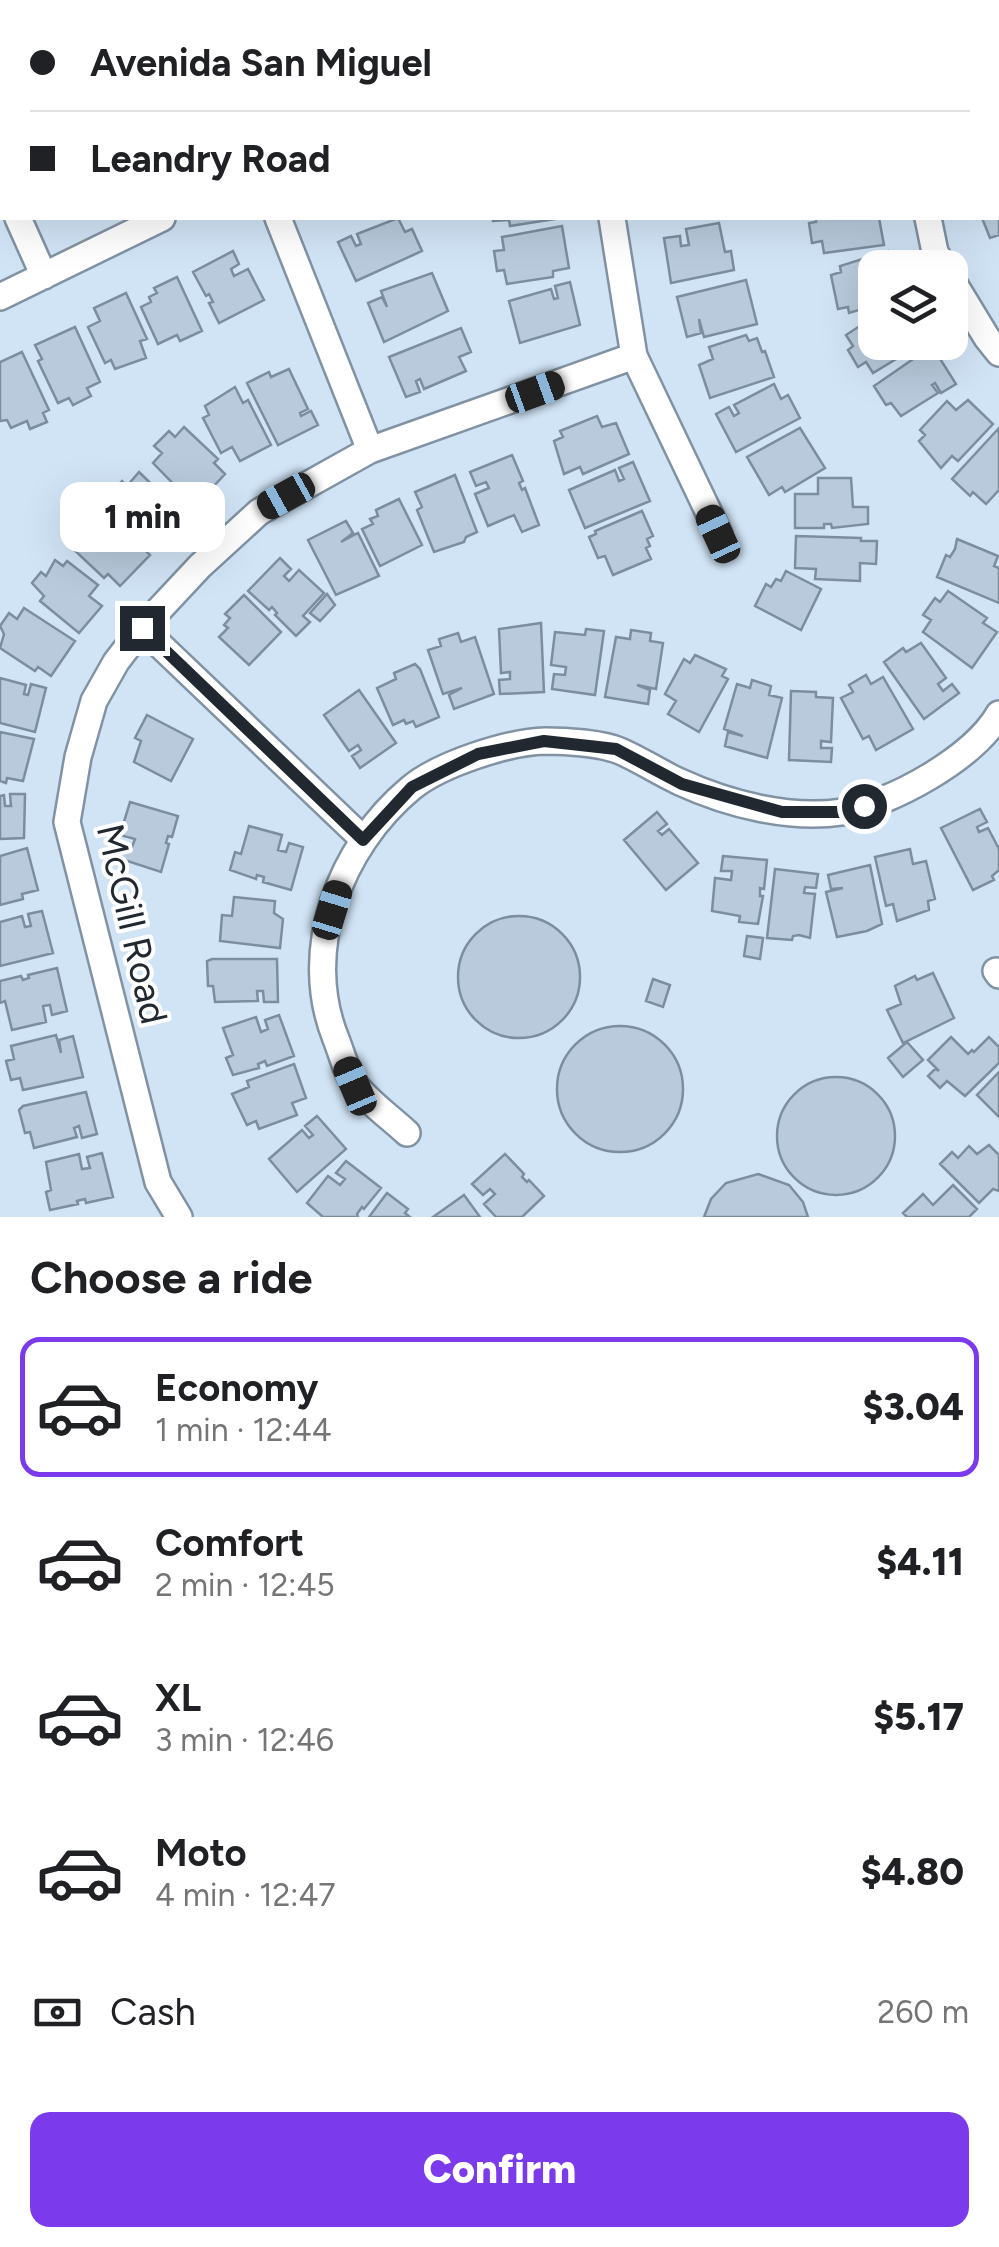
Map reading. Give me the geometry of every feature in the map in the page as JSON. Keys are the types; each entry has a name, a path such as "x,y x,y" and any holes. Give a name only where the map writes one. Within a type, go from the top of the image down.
{"street":[{"path":"19,220 44,276"},
{"path":"0,298 158,220"},
{"path":"279,220 370,450"},
{"path":"612,220 634,356 718,534"},
{"path":"928,220 935,250"},
{"path":"968,308 999,353"},
{"name":"McGill Road","path":"180,1217 158,1182 67,822 78,757 94,702 116,662 142,628 258,512 370,450 634,356"},
{"path":"142,628 363,840"},
{"path":"407,1133 355,1086 330,1023 323,937 340,883 363,840 412,787 478,754 544,741 616,749 682,784 738,802 782,812 841,812 888,799 929,778 961,754 999,714"}],"building":[{"path":"399,220 405,232 412,229 422,251 356,281 338,242 351,236 356,246 361,244 357,234"},
{"path":"509,220 548,220 510,226"},
{"path":"879,220 884,245 824,253 822,241 812,243 809,223"},
{"path":"983,220 999,220 999,235 990,238"},
{"path":"719,223 725,252 731,251 734,270 671,283 664,238 680,236 681,246 689,245 686,229"},
{"path":"562,226 569,268 553,271 553,277 507,284 504,270 497,271 494,251 504,250 502,237"},
{"path":"233,251 239,264 231,269 234,276 248,269 264,300 219,323 209,294 206,296 193,272"},
{"path":"858,260 858,310 849,313 848,307 838,309 831,275 841,272 840,266"},
{"path":"432,273 448,311 384,342 368,303 382,297 387,307 381,291"},
{"path":"177,277 202,331 180,341 177,335 158,344 141,307 151,302 149,297 157,293 154,288"},
{"path":"746,280 757,324 704,337 699,319 701,333 687,337 677,297"},
{"path":"570,282 580,325 520,343 509,301 551,289 554,299 558,298 555,286"},
{"path":"126,293 147,339 140,341 146,358 115,369 111,360 105,363 88,327 100,321 94,308"},
{"path":"75,327 100,382 87,388 91,396 73,405 69,398 58,403 38,361 42,359 35,345"},
{"path":"858,327 858,360 894,360 873,373 866,362 858,367 848,350 853,346 846,335"},
{"path":"461,328 471,352 459,357 466,371 424,389 420,379 416,381 420,392 406,397 389,357"},
{"path":"746,335 749,341 757,338 774,377 710,398 699,365 713,359 709,347"},
{"path":"22,352 49,410 43,413 47,422 30,429 27,421 11,428 7,420 0,421 0,362"},
{"path":"912,360 941,360 956,384 941,393 935,383 932,385 938,393 901,416 891,403 886,405 874,386"},
{"path":"289,369 308,409 301,416 311,411 318,425 278,445 247,383 269,372 271,377"},
{"path":"774,384 781,399 788,395 800,418 736,452 716,414 729,407 734,416 739,413 734,405"},
{"path":"235,387 243,403 248,400 271,445 240,461 232,447 221,453 203,418 209,415 205,406"},
{"path":"968,400 993,424 958,461 952,456 941,468 919,441 925,435 920,430 947,401 956,410"},
{"path":"597,416 602,427 616,423 629,454 583,474 580,467 564,474 554,441 563,437 560,431"},
{"path":"184,427 218,459 214,463 225,474 195,506 153,463 162,453 154,446 169,431 175,437"},
{"path":"800,428 825,468 785,492 782,487 769,495 747,457"},
{"path":"999,428 999,490 986,504 973,492 970,496 952,479"},
{"path":"512,455 523,481 519,483 522,490 525,488 539,525 522,532 514,515 488,526 475,494 489,488 486,482 476,486 470,472"},
{"path":"633,462 650,501 585,528 569,490 615,470 619,481 624,479 619,468"},
{"path":"139,472 171,503 164,510 168,514 175,506 186,517 155,548 105,499 122,481 127,486"},
{"path":"455,475 477,532 464,542 434,552 417,510 422,507 415,492"},
{"path":"818,478 851,478 853,507 868,507 868,524 795,528 795,494 818,494"},
{"path":"399,499 422,545 380,566 362,529 373,524 370,519 378,516 376,510"},
{"path":"642,511 653,536 647,539 650,546 646,548 651,559 613,575 605,556 598,558 589,537"},
{"path":"106,512 150,555 120,586 108,574 104,578 71,547 80,537 74,531 89,516 95,523"},
{"path":"346,521 353,533 341,542 358,533 379,576 336,595 308,540"},
{"path":"796,536 877,541 876,564 860,563 860,581 815,579 816,569 795,568"},
{"path":"957,539 998,556 994,566 999,568 999,603 937,577"},
{"path":"280,558 291,569 284,576 289,581 299,570 324,593 303,616 310,622 296,636 272,607 269,610 248,591"},
{"path":"55,560 63,566 67,561 98,585 89,596 102,606 79,633 40,601 44,596 32,583 41,572 46,576"},
{"path":"786,571 821,589 801,630 755,606 766,584 771,587 776,579 781,581"},
{"path":"948,591 987,618 983,623 997,632 972,668 923,632 931,620 923,615 935,598 940,602"},
{"path":"327,594 335,605 320,621 310,613"},
{"path":"244,595 281,632 249,665 219,637 228,628 224,625 230,618 225,614"},
{"path":"24,608 75,641 51,676 38,667 35,671 0,648 4,634 0,626 9,613 17,619"},
{"path":"541,623 544,692 500,694 499,680 510,679 510,672 501,673 499,629"},
{"path":"586,629 604,631 595,695 552,689 554,674 565,675 566,667 551,665 555,632 585,635"},
{"path":"631,630 651,633 650,641 663,643 656,689 637,685 650,690 648,704 605,697 616,637 630,639"},
{"path":"458,633 461,642 475,637 494,694 454,709 449,695 462,688 443,694 428,650 441,646 439,639"},
{"path":"921,643 946,678 938,684 943,691 952,684 959,693 924,719 884,662 903,648 906,652"},
{"path":"695,655 726,669 722,676 728,679 699,732 668,714 676,701 665,694 684,659 690,663"},
{"path":"415,664 439,717 416,727 413,721 406,724 404,720 393,725 377,688 396,679 394,673"},
{"path":"866,675 871,684 883,677 913,729 876,750 869,736 863,739 841,698 853,692 849,685"},
{"path":"0,678 26,685 24,694 28,695 31,684 46,688 35,732 0,723"},
{"path":"752,680 771,686 769,695 782,698 767,758 725,746 728,732 743,736 724,729 737,684 750,688"},
{"path":"359,690 396,743 360,768 352,756 361,750 358,745 349,751 324,715"},
{"path":"791,691 816,692 816,697 833,698 831,742 821,741 821,748 832,748 831,762 789,760"},
{"path":"147,715 193,739 171,781 134,762 141,741 135,738"},
{"path":"0,732 34,739 23,781 0,781"},
{"path":"10,794 25,794 24,838 0,839 0,796 4,795 5,806 11,806"},
{"path":"130,802 178,816 172,837 168,836 161,872 118,858 123,844 132,847 135,839 120,835"},
{"path":"980,809 987,822 977,827 979,832 988,828 999,849 999,870 992,876 994,880 973,890 941,828"},
{"path":"657,812 667,824 658,831 662,835 669,829 698,863 666,890 624,840"},
{"path":"249,826 282,835 278,850 286,852 289,843 303,847 291,890 263,882 264,877 257,875 256,879 230,870 235,852 241,854"},
{"path":"27,848 38,890 0,905 0,856"},
{"path":"910,849 913,864 926,861 935,899 928,901 929,910 897,921 893,904 886,906 875,857"},
{"path":"723,856 767,860 764,889 760,888 763,896 758,924 739,922 740,916 712,911 715,878 731,880 732,871 721,871"},
{"path":"870,865 882,924 837,937 826,892 843,888 831,889 828,875"},
{"path":"775,869 818,874 816,888 805,887 804,893 815,894 810,938 767,938"},
{"path":"234,897 275,901 274,913 283,919 280,948 220,941 222,915 232,916"},
{"path":"42,911 53,953 0,966 0,922 22,916 25,927 31,926 28,914"},
{"path":"519,916 542,921 562,934 575,954 580,977 575,1000 562,1020 542,1033 519,1038 496,1033 476,1020 463,1000 458,977 463,954 476,934 496,921"},
{"path":"747,936 763,938 760,959 744,956"},
{"path":"277,959 278,1002 264,1002 263,991 257,991 258,1001 215,1002 213,986 208,986 207,961"},
{"path":"57,968 67,1011 52,1015 50,1005 43,1006 46,1022 12,1030 5,1001 0,1003 0,981 21,976 23,980 28,975"},
{"path":"933,973 954,1018 903,1043 887,1010 901,1004 895,986"},
{"path":"653,979 670,985 663,1007 646,1001"},
{"path":"279,1015 294,1056 267,1066 265,1061 258,1064 259,1068 233,1075 226,1058 233,1055 223,1028 256,1017 261,1032 268,1029 265,1020"},
{"path":"620,1026 644,1031 664,1045 678,1065 683,1089 678,1113 664,1133 644,1147 620,1152 596,1147 576,1133 562,1113 557,1089 562,1065 576,1045 596,1031"},
{"path":"56,1035 61,1053 59,1040 73,1036 83,1077 23,1090 20,1078 11,1080 6,1061 14,1059 11,1046"},
{"path":"951,1037 968,1054 989,1037 999,1047 999,1063 965,1096 947,1081 940,1088 928,1076 935,1069 939,1071 928,1060"},
{"path":"907,1042 923,1060 903,1077 888,1058"},
{"path":"294,1064 306,1098 292,1103 297,1115 259,1129 256,1121 247,1125 232,1094 249,1087 247,1081"},
{"path":"999,1072 999,1117 977,1095"},
{"path":"836,1077 859,1081 878,1094 891,1113 895,1136 891,1159 878,1178 859,1191 836,1195 813,1191 794,1178 781,1159 777,1136 781,1113 794,1094 813,1081"},
{"path":"86,1092 97,1134 82,1138 79,1126 74,1128 77,1137 34,1148 19,1110"},
{"path":"317,1116 346,1149 297,1192 269,1159 302,1130 309,1138 313,1135 305,1126"},
{"path":"989,1145 999,1155 999,1191 993,1189 979,1203 940,1164 952,1152 958,1158 969,1146 977,1154"},
{"path":"102,1153 113,1197 86,1203 85,1199 50,1210 46,1162 79,1154 82,1169 90,1168 87,1157"},
{"path":"505,1154 524,1174 522,1177 544,1196 522,1217 496,1217 484,1204 495,1194 490,1189 483,1195 472,1184"},
{"path":"346,1161 381,1188 362,1207 358,1217 323,1217 307,1203 328,1176 340,1185 345,1179 336,1173"},
{"path":"758,1174 789,1185 803,1202 808,1217 704,1217 711,1199 726,1183"},
{"path":"953,1185 977,1209 969,1217 907,1217 903,1213 923,1194 933,1205"},
{"path":"387,1193 408,1209 405,1213 410,1217 369,1217"},
{"path":"464,1195 480,1217 433,1217"}],"route":[{"path":"142,628 363,840 412,787 478,754 544,741 616,749 682,784 782,812 841,812 864,806"}]}
